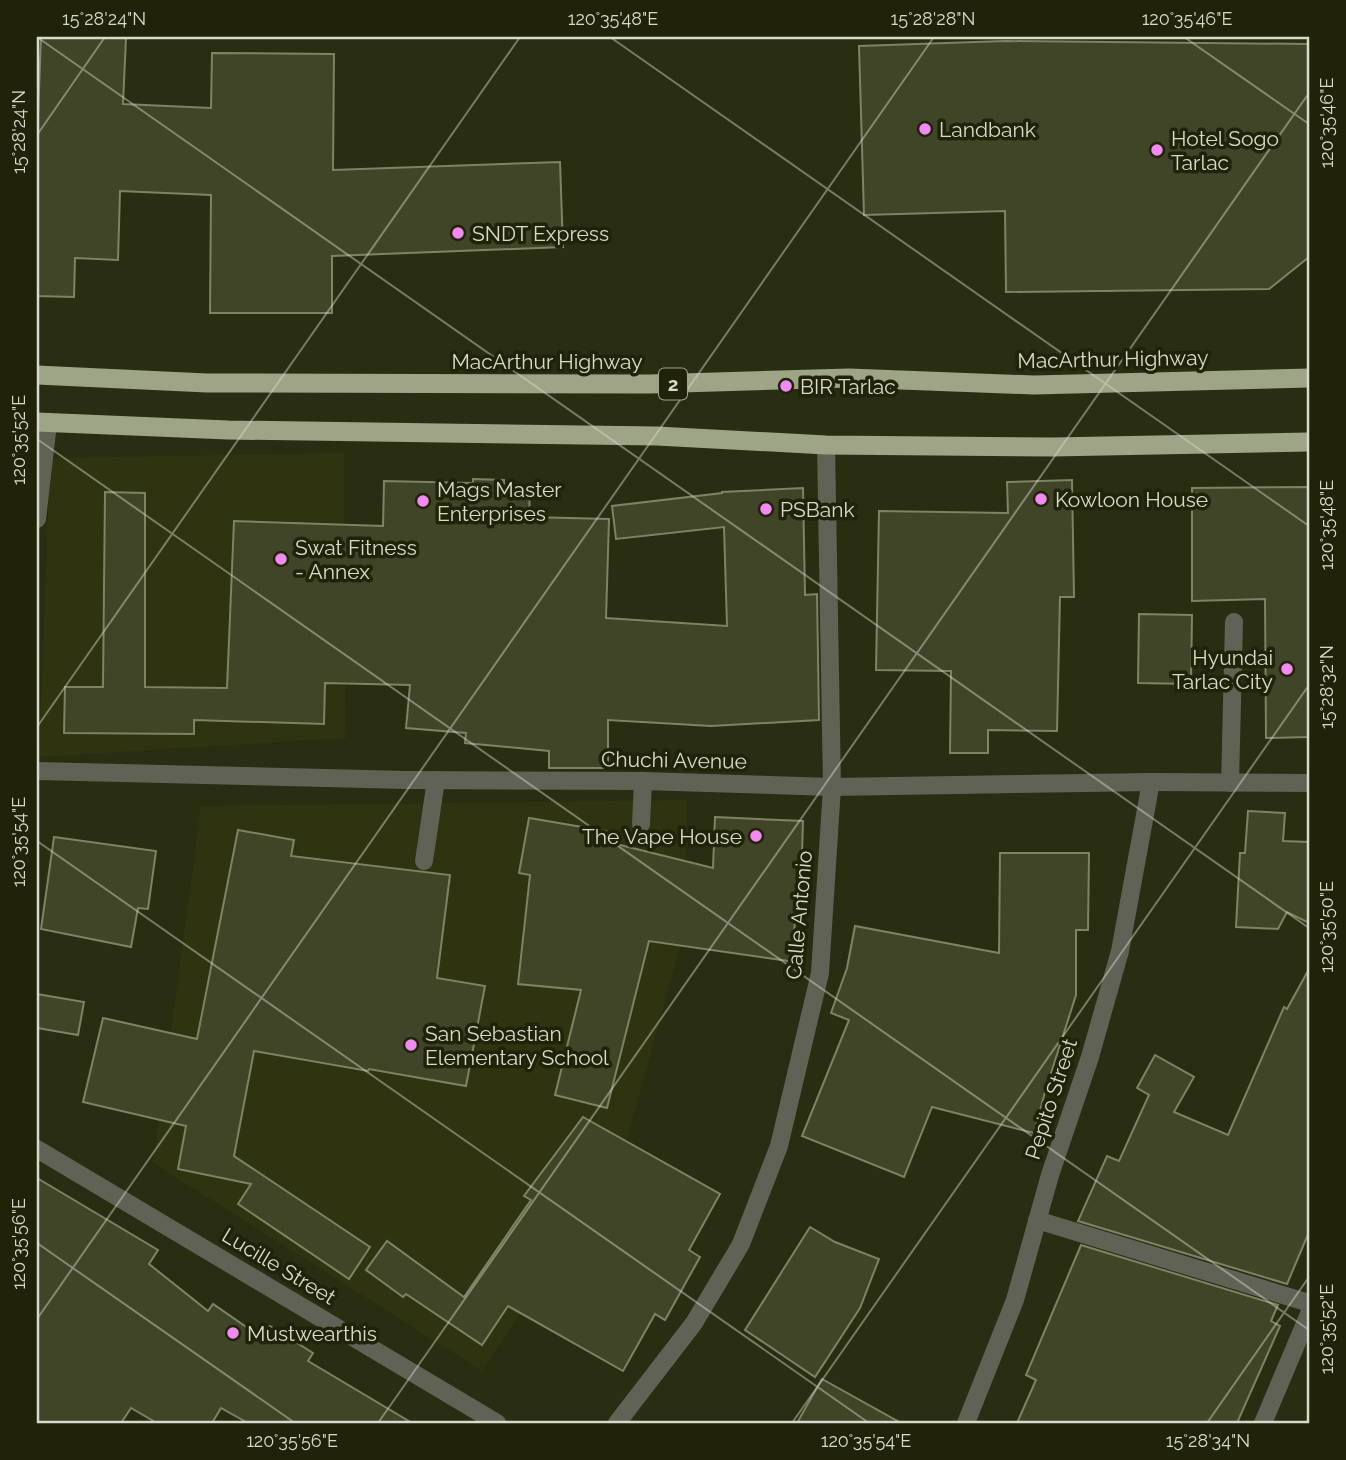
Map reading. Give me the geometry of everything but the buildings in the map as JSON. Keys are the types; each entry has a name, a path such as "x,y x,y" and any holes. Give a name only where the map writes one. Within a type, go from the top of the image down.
{"highway":[{"name":"MacArthur Highway","path":"37,375 207,383 607,384 849,378 1034,385 1309,377"},
{"path":"43,422 228,430 657,436 826,445 1053,447 1309,442"}],"street":[{"path":"37,519 43,422"},
{"name":"Calle Antonio","path":"617,1423 694,1323 741,1244 779,1146 820,973 832,787 826,445"},
{"path":"1230,783 1234,622"},
{"name":"Chuchi Avenue","path":"37,771 436,780 643,781 832,787 1151,782 1309,783"},
{"path":"424,861 436,780"},
{"path":"641,824 643,781"},
{"name":"Pepito Street","path":"966,1423 1015,1300 1050,1175 1090,1057 1120,951 1151,782"},
{"name":"Lucille Street","path":"37,1149 497,1423"},
{"path":"1037,1220 1309,1303"},
{"path":"1263,1423 1309,1314"}],"shaded area":[{"path":"344,453 346,738 39,757 50,458"},
{"name":"San Sebastian Elementary School","path":"687,800 685,928 619,1170 482,1371 153,1163 201,806"}],"place":[{"name":"Landbank","path":"925,129"},
{"name":"Hotel Sogo Tarlac","path":"1157,150"},
{"name":"SNDT Express","path":"458,233"},
{"name":"BIR Tarlac","path":"786,386"},
{"name":"Kowloon House","path":"1041,499"},
{"name":"Mags Master Enterprises","path":"423,501"},
{"name":"PSBank","path":"766,509"},
{"name":"Swat Fitness - Annex","path":"281,559"},
{"name":"Hyundai Tarlac City","path":"1287,669"},
{"name":"The Vape House","path":"756,836"},
{"name":"San Sebastian Elementary School","path":"411,1045"},
{"name":"Mustwearthis","path":"233,1333"}]}
